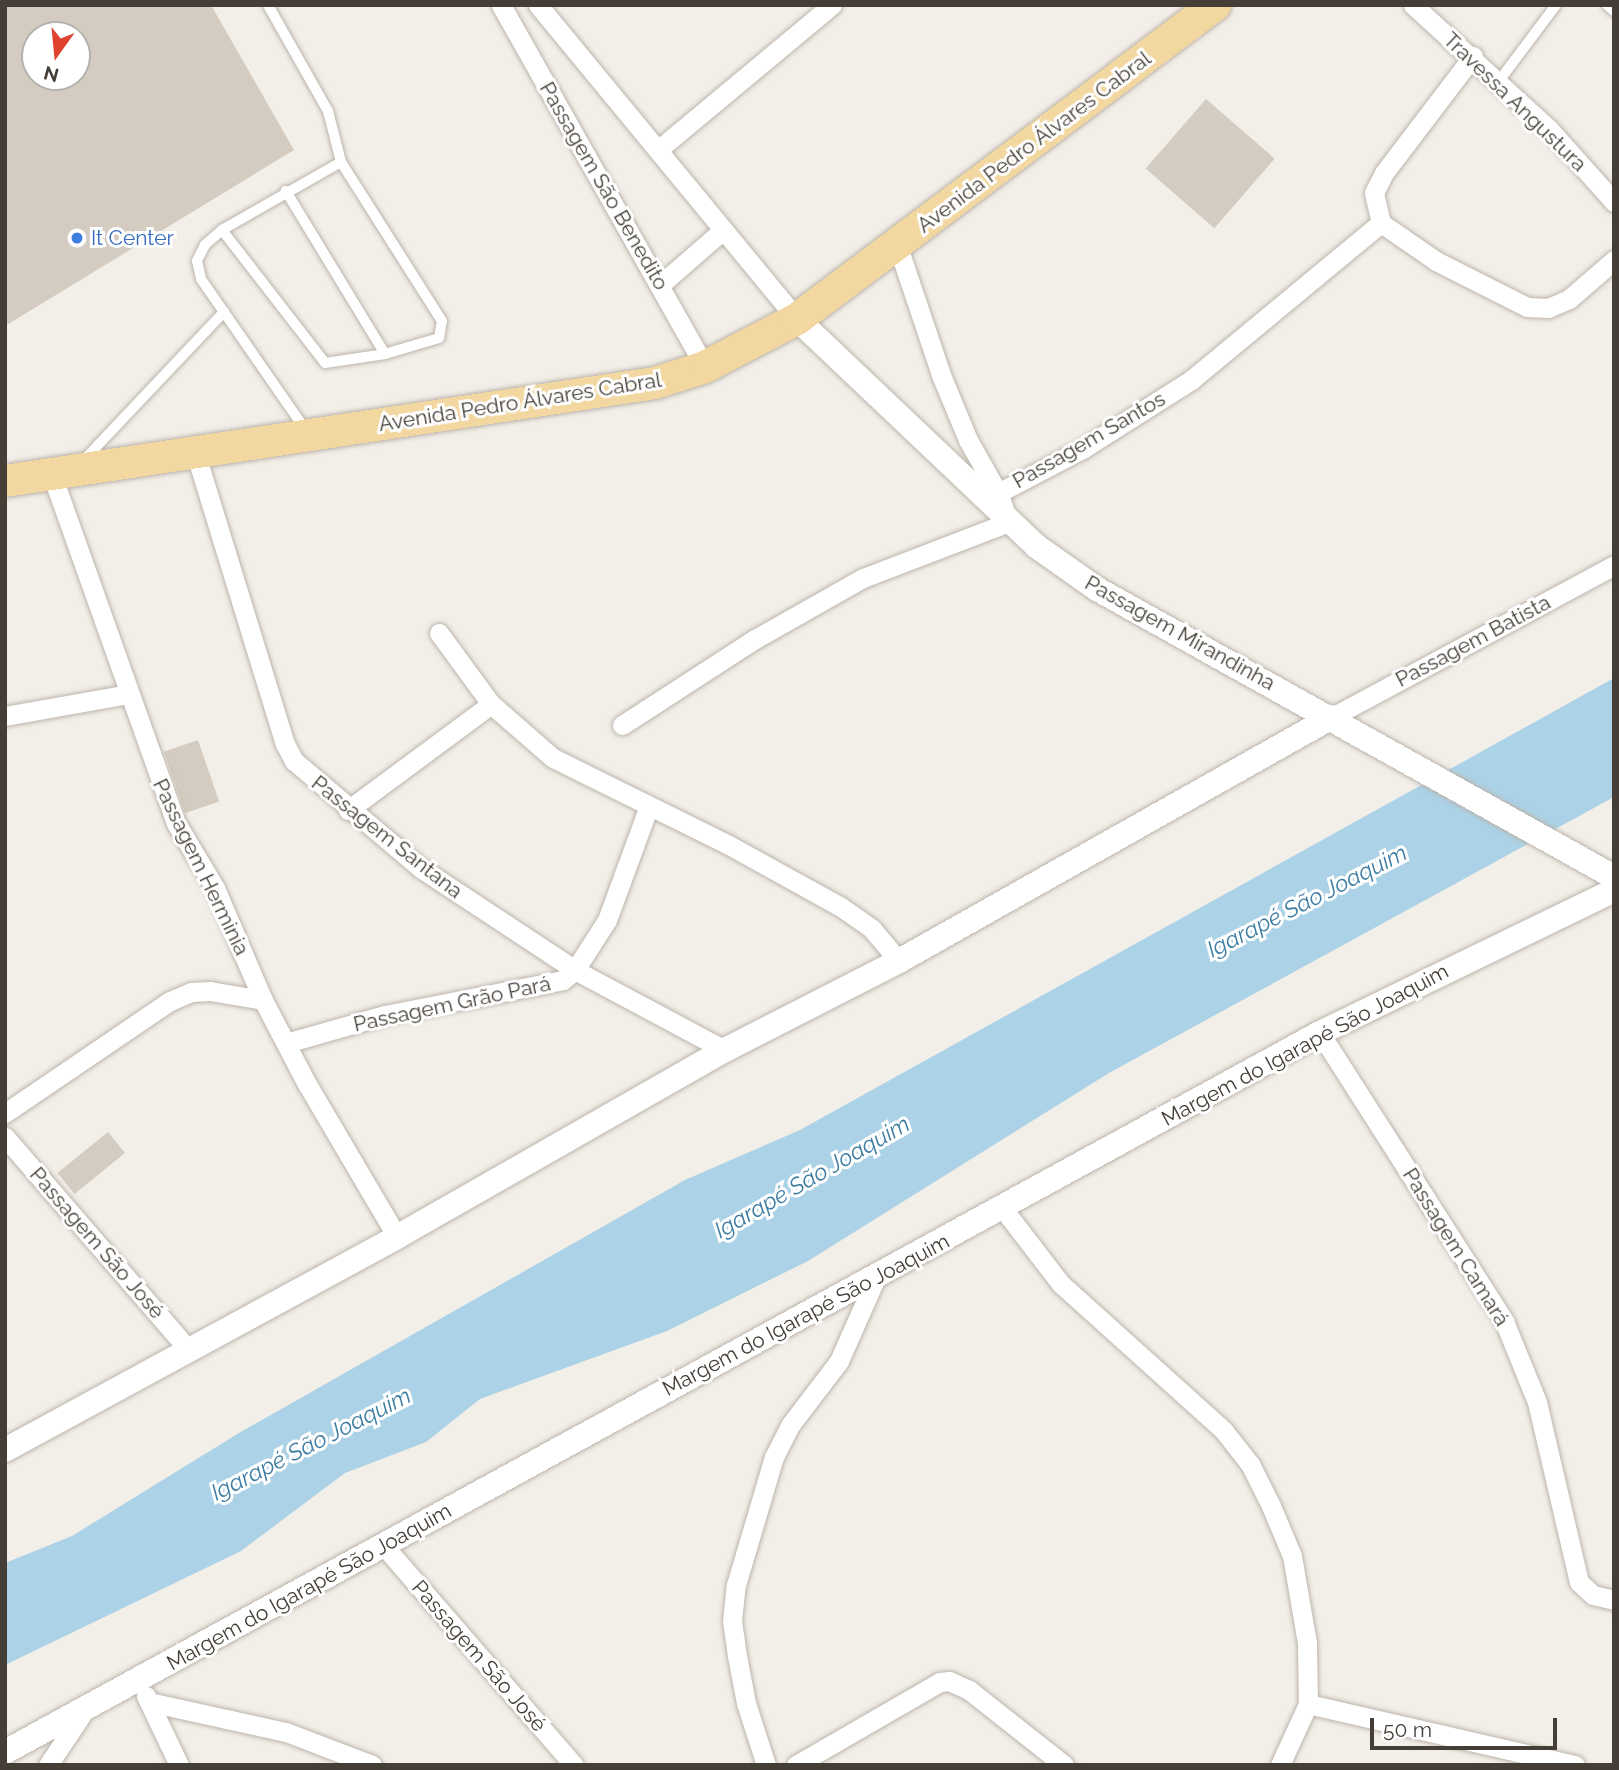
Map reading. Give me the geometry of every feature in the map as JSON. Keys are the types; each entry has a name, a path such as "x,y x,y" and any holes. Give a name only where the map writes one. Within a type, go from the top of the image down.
{"main road":[{"name":"Avenida Pedro Álvares Cabral","path":"5,481 196,455 309,435 655,383 705,367 797,319 1215,5"}],"street":[{"name":"Passagem São Benedito","path":"501,5 661,284 705,367"},
{"path":"538,5 797,319"},
{"path":"659,149 832,5"},
{"name":"Travessa Angustura","path":"1413,5 1499,81 1614,202"},
{"path":"1473,56 1384,173 1374,192 1381,223 1436,261 1527,307 1548,308 1569,299 1614,260"},
{"name":"Passagem Santos","path":"622,725 755,639 863,578 1009,522 998,493 1084,448 1191,380 1381,223"},
{"path":"661,284 723,230"},
{"path":"897,244 941,375 968,440 998,493"},
{"name":"Passagem Mirandinha","path":"797,319 1009,522 1097,589 1371,738 1611,880"},
{"name":"Passagem Santana","path":"196,455 285,744 308,776 422,869 575,970 725,1050"},
{"name":"Passagem Herminia","path":"62,473 129,694 170,811 215,888 263,1000 397,1237"},
{"name":"Passagem Batista","path":"1332,717 1614,565"},
{"path":"439,633 491,704 553,758 841,907 872,929 899,961"},
{"path":"5,716 129,694"},
{"path":"348,810 491,704"},
{"path":"5,1450 397,1237 725,1050 899,961 1332,717"},
{"path":"575,970 607,920 649,806"},
{"name":"Margem do Igarapé São Joaquim","path":"5,1752 878,1273 1004,1210 1320,1032 1611,880"},
{"name":"Passagem Grão Pará","path":"286,1043 385,1015 542,988 563,981 575,970"},
{"path":"5,1113 170,1001 191,992 210,991 263,1000"},
{"name":"Passagem Camará","path":"1320,1032 1504,1321 1536,1402 1579,1582 1594,1595 1614,1600"},
{"name":"Passagem São José","path":"5,1137 189,1350"},
{"path":"1004,1210 1060,1284 1173,1381 1250,1464 1292,1556 1303,1601 1308,1704 1280,1765"},
{"path":"766,1765 746,1703 737,1656 732,1621 736,1585 774,1457 791,1424 839,1361 878,1273"},
{"name":"Passagem São José","path":"384,1546 574,1765"},
{"path":"136,1679 179,1765"},
{"path":"796,1765 940,1682 949,1681 970,1690 1064,1765"},
{"path":"149,1702 286,1732 372,1765"},
{"path":"1308,1704 1575,1765"},
{"path":"48,1765 84,1711"}],"lane":[{"path":"222,230 325,363 385,354 439,338 442,321 341,162 328,111 268,5"},
{"path":"1499,81 1556,5"},
{"path":"1607,5 1614,11"},
{"path":"309,435 201,279 197,261 205,245 222,230 286,191 341,162"},
{"path":"286,191 385,354"},
{"path":"62,473 224,312"}],"water":[{"name":"Igarapé São Joaquim","path":"1614,678 1614,797 1109,1073 808,1261 667,1331 480,1399 426,1442 345,1473 241,1551 5,1665 5,1563 72,1536 239,1433 685,1180 800,1130"}],"building":[{"name":"It Center","path":"5,5 211,5 294,150 5,326"},
{"path":"1206,99 1275,159 1214,228 1146,168"},
{"path":"198,740 219,801 185,813 164,752"},
{"path":"108,1132 125,1153 74,1194 57,1173"}],"place":[{"name":"It Center","path":"77,238"}]}
